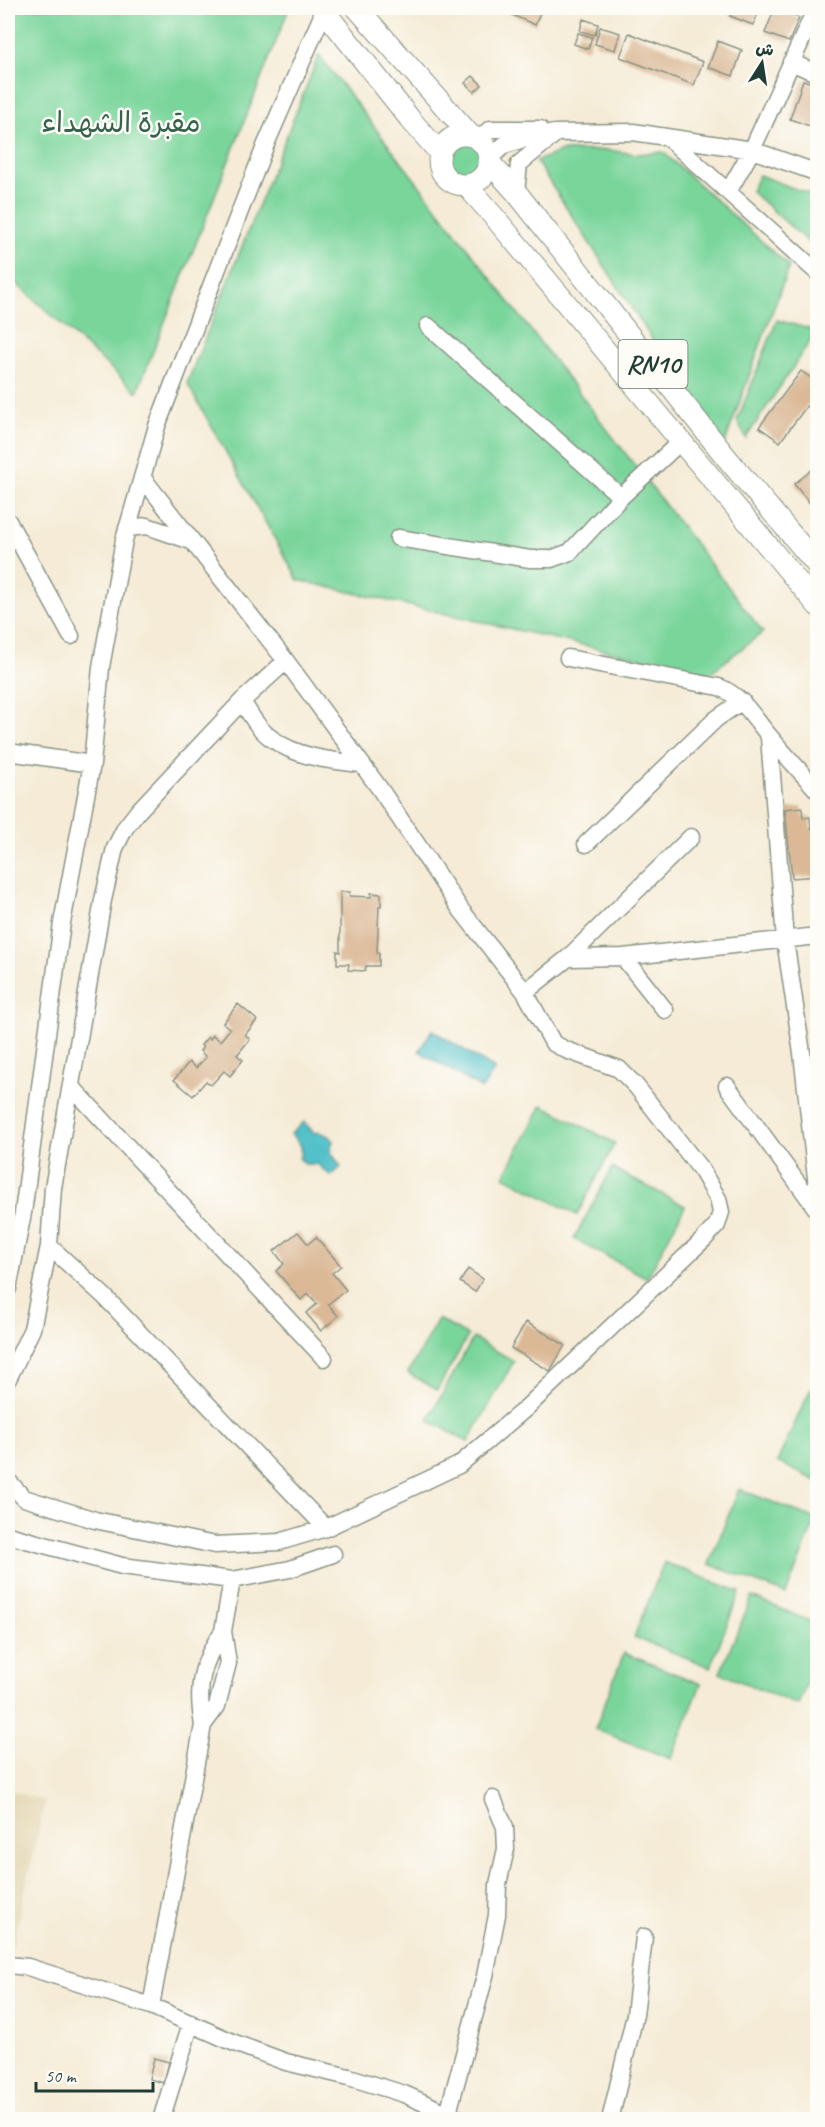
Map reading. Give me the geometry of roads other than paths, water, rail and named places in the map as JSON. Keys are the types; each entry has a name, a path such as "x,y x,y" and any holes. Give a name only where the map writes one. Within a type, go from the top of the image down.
{"main road":[{"name":"RN10","path":"357,8 474,138 484,146 489,161 726,457 818,566"},
{"name":"RN10","path":"323,9 410,119 440,153 439,165 444,176 454,183 466,185 496,219 818,606"},
{"path":"440,153 446,142 457,136 474,138"},
{"path":"466,185 477,182 485,173 489,161"}],"street":[{"path":"728,192 752,150 816,8"},
{"path":"8,1289 23,1213 62,923 92,764 101,667 127,528 157,426 266,144 323,9"},
{"path":"791,62 818,74"},
{"path":"474,138 490,129 543,129 555,133"},
{"path":"489,161 504,145 532,137 555,133 633,132 752,150 818,173"},
{"path":"516,192 519,164 555,133"},
{"path":"667,137 818,273"},
{"path":"428,326 621,498"},
{"path":"398,538 530,560 551,559 570,552 621,498 680,442"},
{"path":"8,1481 24,1498 94,1520 215,1545 279,1542 326,1528 459,1465 525,1409 717,1225 721,1212 718,1199 702,1171 636,1086 619,1069 553,1043 525,992 461,910 361,764 286,661 142,477"},
{"path":"8,521 71,636"},
{"path":"127,528 147,526 191,541"},
{"path":"568,658 719,687 730,692 742,701 769,736 818,790"},
{"path":"8,1379 32,1329 49,1246 53,1188 103,900 115,848 125,828 139,810 242,701 286,661"},
{"path":"242,701 262,730 272,740 312,756 361,764"},
{"path":"586,844 716,719 742,701"},
{"path":"769,736 785,940 810,1052 818,1196"},
{"path":"8,752 92,764"},
{"path":"525,992 568,958 691,837"},
{"path":"568,958 623,957 818,936"},
{"path":"623,957 665,1010"},
{"path":"71,1086 324,1358"},
{"path":"727,1086 818,1211"},
{"path":"49,1246 104,1296 326,1528"},
{"path":"8,1535 122,1566 232,1580 290,1569 333,1554"},
{"path":"151,2006 203,1725 217,1706 228,1663 223,1631 232,1580"},
{"path":"8,1965 28,1967 151,2006 237,2044 286,2062 349,2077 404,2094 455,2116 497,1915 498,1884 506,1849 505,1827 493,1799"},
{"path":"610,2120 631,2034 644,1938"},
{"path":"161,2120 191,2022"}],"water":[{"path":"432,1030 495,1069 482,1089 419,1051"},
{"path":"304,1122 314,1133 319,1132 331,1137 333,1141 330,1151 341,1167 331,1176 317,1164 305,1164 299,1158 302,1147 291,1134"}],"park label":[{"name":"مقبرة الشهداء","path":"121,122"}]}
